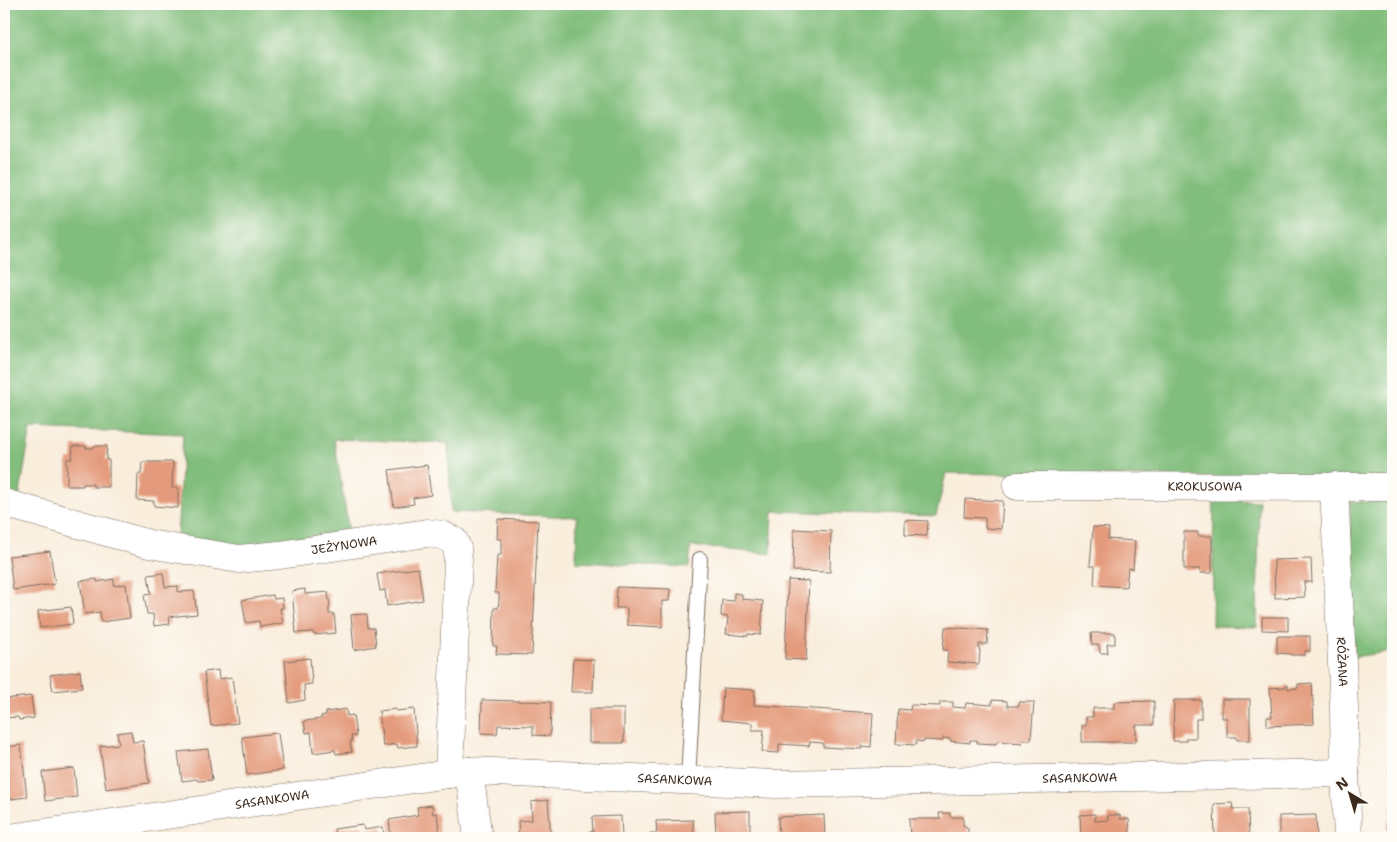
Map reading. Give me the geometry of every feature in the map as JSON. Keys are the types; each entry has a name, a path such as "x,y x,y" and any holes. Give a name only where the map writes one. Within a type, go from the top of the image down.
{"street":[{"name":"KROKUSOWA","path":"1017,486 1393,487"},
{"name":"RÓŻANA","path":"1334,486 1344,699 1348,838"},
{"name":"JEŻYNOWA","path":"4,503 149,544 239,559 280,555 427,533 442,535 454,541 458,560 459,773"},
{"name":"SASANKOWA","path":"10,838 459,773 776,784 1345,773"},
{"path":"459,773 478,838"}],"lane":[{"path":"688,780 700,559"}],"green space":[{"path":"4,4 1393,4 1393,481 946,473 936,516 773,511 771,554 691,546 689,567 576,562 577,517 451,512 448,443 334,439 349,532 247,547 177,539 183,434 31,428 19,499 4,495"},
{"path":"1214,499 1259,501 1257,627 1212,626"},
{"path":"1393,501 1393,651 1354,657 1350,502"}],"building":[{"path":"73,446 93,448 94,446 107,446 106,460 109,460 109,487 93,487 93,484 67,486 67,459 72,459"},
{"path":"142,462 173,462 172,488 178,488 178,508 154,506 154,501 137,500 138,474 141,474"},
{"path":"427,465 431,495 413,498 414,504 394,507 389,470"},
{"path":"965,499 1003,501 1001,529 985,528 985,518 964,517"},
{"path":"498,519 538,521 532,655 496,654 497,646 493,646 494,608 498,608 499,601 499,593 495,593 497,555 501,555 501,539 497,539"},
{"path":"905,520 928,521 927,536 905,535"},
{"path":"1093,527 1109,528 1108,539 1135,541 1133,569 1128,568 1126,587 1094,585 1095,566 1090,566"},
{"path":"794,529 831,531 830,572 793,571"},
{"path":"1184,532 1198,532 1198,536 1212,536 1212,573 1200,573 1200,569 1184,569"},
{"path":"50,551 55,584 13,590 9,556"},
{"path":"1311,559 1312,582 1304,582 1305,597 1275,598 1274,560"},
{"path":"418,568 423,600 387,606 385,590 380,591 377,574"},
{"path":"163,573 165,587 178,586 178,592 194,591 197,614 169,617 170,624 154,626 153,614 147,614 144,595 151,594 148,575"},
{"path":"97,579 97,582 114,579 114,586 126,584 130,618 101,622 100,612 85,614 80,581"},
{"path":"788,580 809,581 806,660 785,659"},
{"path":"617,587 670,589 669,601 662,601 662,627 627,625 627,608 616,608"},
{"path":"305,589 305,594 328,592 329,614 334,614 336,633 314,635 313,632 296,633 292,591"},
{"path":"734,593 742,594 742,599 763,601 761,635 726,634 728,617 721,616 722,600 734,601"},
{"path":"273,595 274,599 282,598 283,608 280,608 283,623 260,627 259,621 246,623 242,600"},
{"path":"71,607 73,624 40,628 38,611"},
{"path":"367,614 368,628 374,628 376,646 354,650 351,615"},
{"path":"1262,617 1288,617 1288,631 1262,630"},
{"path":"945,627 988,630 987,644 979,644 979,664 947,662 948,650 943,650"},
{"path":"1091,633 1115,633 1115,644 1107,644 1108,653 1100,653 1099,645 1092,645"},
{"path":"1277,636 1310,636 1310,651 1305,651 1305,655 1277,653"},
{"path":"310,658 312,684 304,685 305,700 289,703 285,661"},
{"path":"573,659 594,660 593,692 571,692"},
{"path":"218,670 219,679 232,677 238,723 211,726 204,672"},
{"path":"80,671 82,688 53,691 50,675"},
{"path":"1312,683 1314,724 1267,726 1267,717 1272,717 1270,688 1286,687 1288,685 1288,689 1298,688 1298,684"},
{"path":"723,688 755,690 754,705 873,713 871,747 862,746 862,749 823,747 823,743 810,742 809,746 779,744 779,753 762,752 764,730 752,730 752,723 721,720"},
{"path":"31,696 34,718 19,720 18,717 4,718 4,699"},
{"path":"1222,699 1250,699 1250,740 1237,740 1237,737 1227,737 1227,718 1222,718"},
{"path":"482,700 551,702 550,736 533,735 533,726 498,725 497,734 481,733"},
{"path":"992,700 1007,701 1007,706 1019,706 1019,702 1034,702 1031,740 1023,740 1022,743 997,741 996,744 977,743 977,740 970,740 970,743 950,741 951,739 943,738 943,741 916,741 916,745 896,744 898,709 910,710 911,705 940,706 940,702 953,702 953,707 965,708 966,703 992,705"},
{"path":"1174,700 1201,700 1201,719 1196,719 1196,738 1186,738 1186,741 1173,741"},
{"path":"1154,701 1154,725 1136,725 1136,742 1082,742 1082,725 1086,725 1086,717 1093,717 1093,708 1114,708 1114,702"},
{"path":"346,709 347,716 353,715 356,736 351,736 352,752 336,754 335,750 313,753 311,732 306,733 304,721 321,719 321,716 326,715 326,712"},
{"path":"396,709 396,711 414,709 417,746 398,748 397,744 383,746 379,711"},
{"path":"589,709 624,709 624,743 589,743"},
{"path":"131,731 133,742 143,741 149,783 106,789 100,746 119,744 117,733"},
{"path":"278,733 283,770 247,775 242,737"},
{"path":"21,745 27,797 4,800 5,747"},
{"path":"208,749 212,780 182,781 178,752"},
{"path":"1389,751 1393,751 1393,771 1390,771"},
{"path":"74,768 77,797 45,801 42,772"},
{"path":"548,800 551,838 519,838 518,821 532,820 531,802"},
{"path":"1232,803 1233,809 1248,809 1249,838 1215,838 1214,804"},
{"path":"432,805 433,814 437,813 440,838 391,838 389,820 418,815 417,807"},
{"path":"1390,805 1393,805 1393,829 1387,829 1387,819 1391,819"},
{"path":"750,811 750,838 716,838 715,812"},
{"path":"939,813 950,813 950,817 963,817 963,825 968,828 968,833 963,838 910,838 909,819 940,819"},
{"path":"1095,814 1095,821 1108,820 1108,815 1120,815 1120,819 1129,819 1130,838 1081,838 1080,815"},
{"path":"824,815 825,838 766,838 779,836 778,817"},
{"path":"1316,815 1317,838 1279,838 1279,816"},
{"path":"621,816 622,838 589,838 589,832 593,832 592,817"},
{"path":"693,820 694,838 650,838 650,833 657,833 656,821"},
{"path":"363,825 364,830 383,827 384,838 335,838 334,829"}]}
